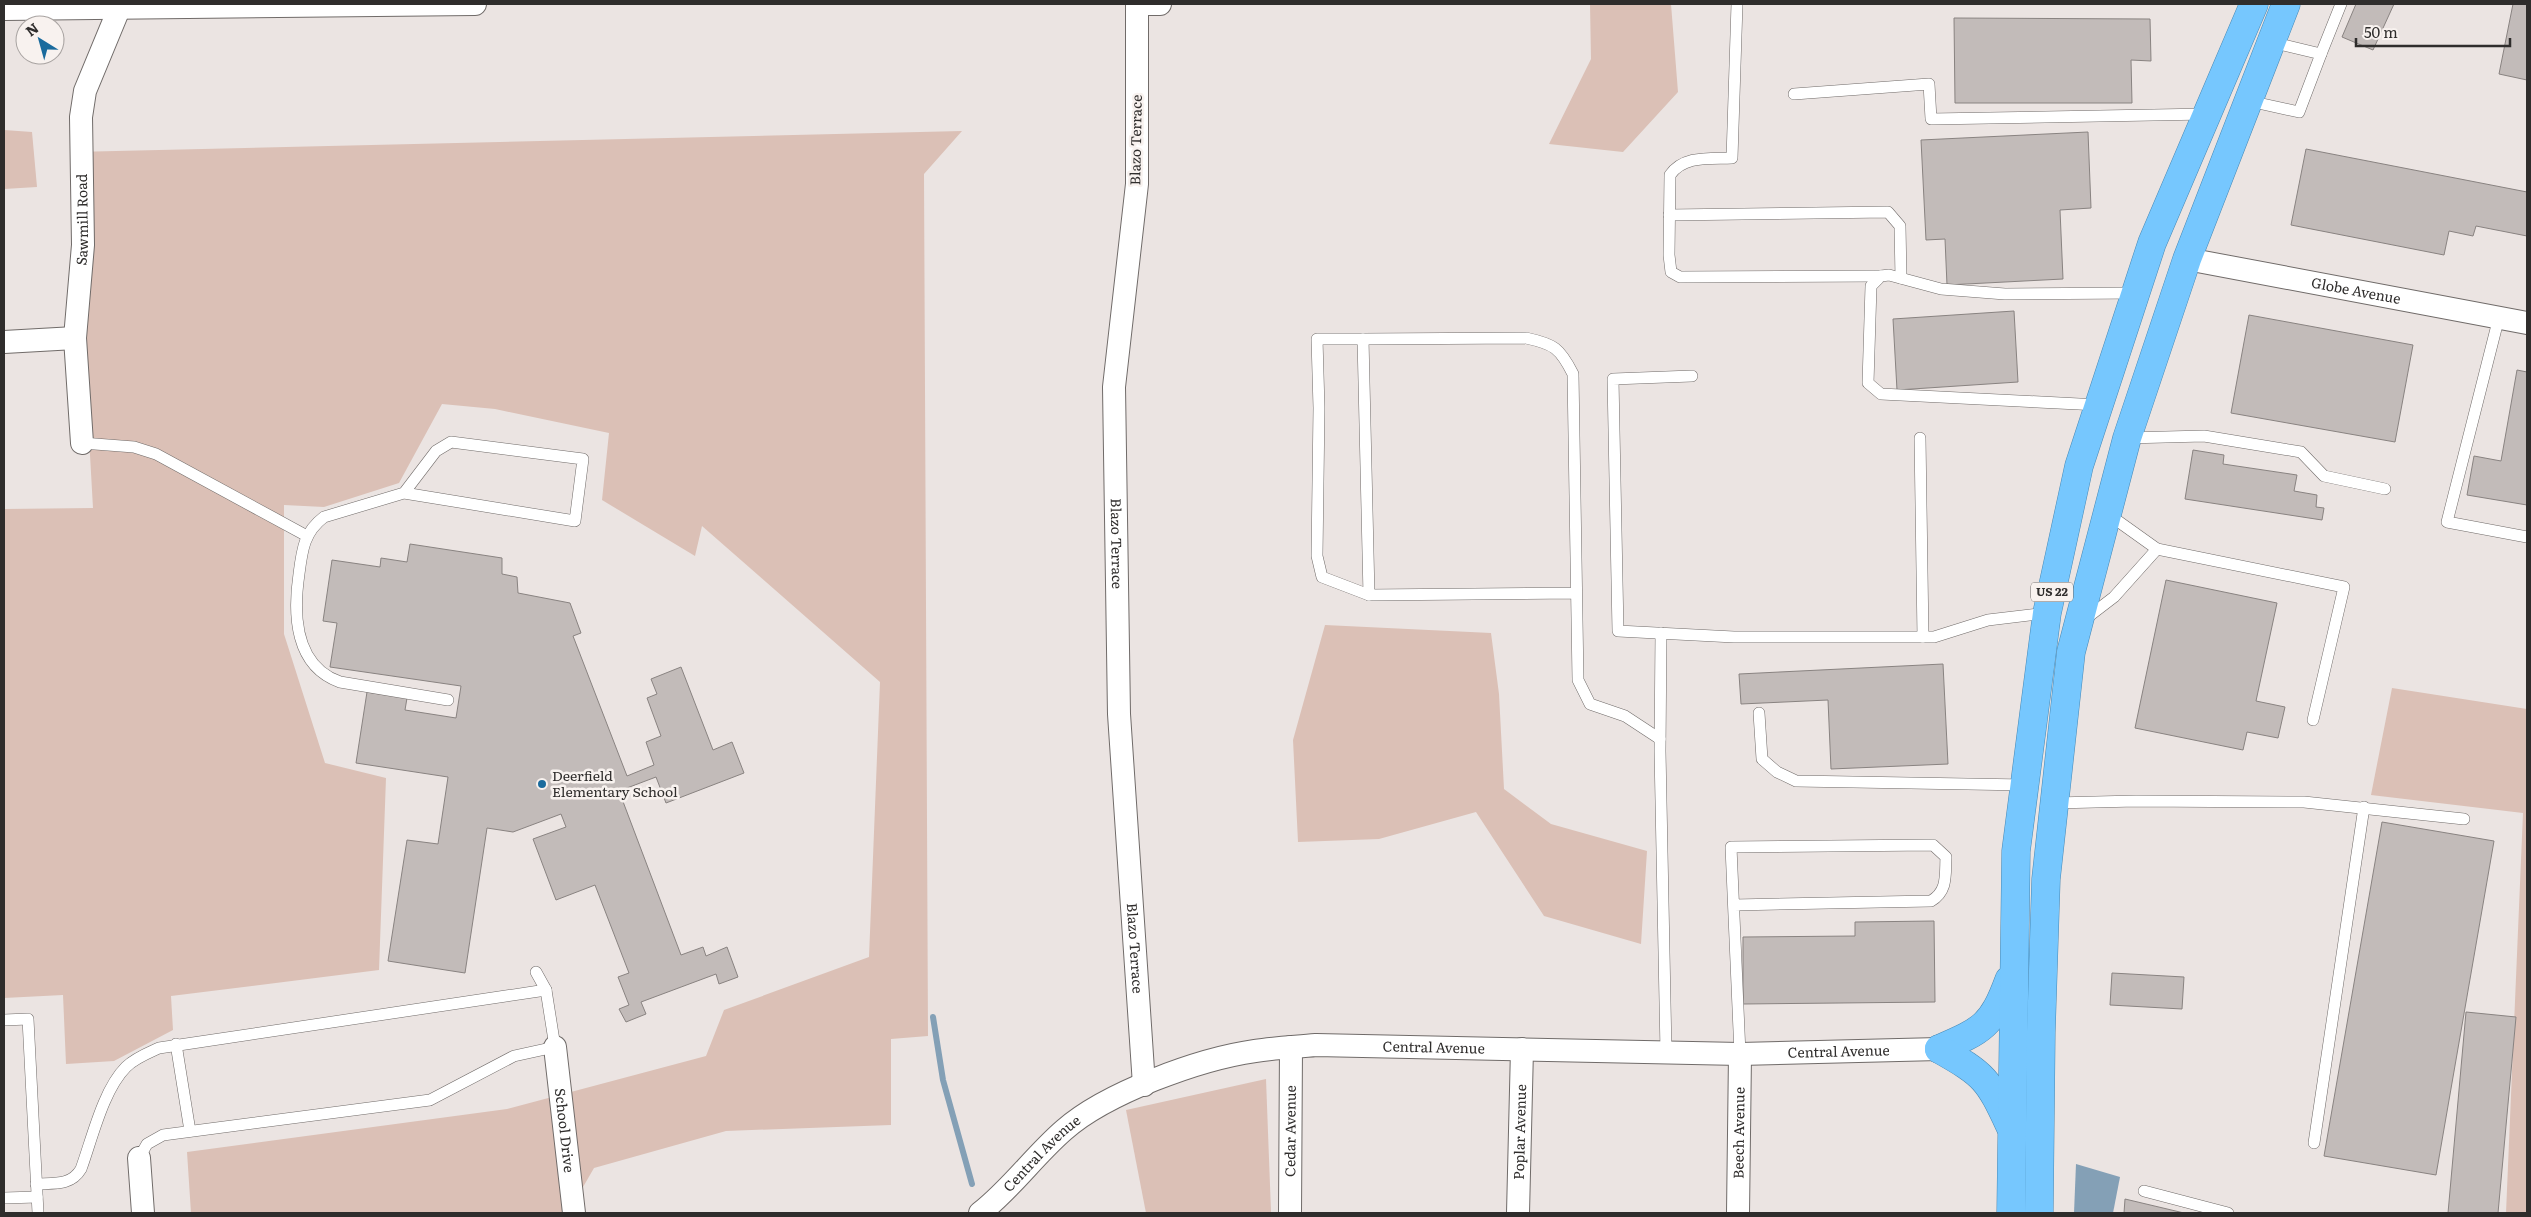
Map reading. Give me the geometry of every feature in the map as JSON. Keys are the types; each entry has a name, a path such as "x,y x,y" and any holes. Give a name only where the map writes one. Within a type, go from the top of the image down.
{"highway":[{"name":"US 22","path":"2011,1213 2016,851 2047,613 2079,466 2152,243 2254,4"},
{"name":"US 22","path":"2039,1213 2046,889 2071,652 2106,513 2128,438 2187,259 2286,4"},
{"path":"1939,1049 1973,1034 1992,1018 1998,1009 2014,964"},
{"path":"1939,1049 1977,1072 1986,1081 2012,1132"}],"street":[{"path":"4,10 120,6 462,4"},
{"path":"1137,4 1160,4"},
{"name":"Blazo Terrace","path":"1137,4 1137,184 1114,387 1119,714 1144,1085"},
{"name":"Sawmill Road","path":"82,443 75,338 83,245 81,117 85,91 120,6"},
{"name":"Globe Avenue","path":"2187,259 2527,323"},
{"path":"4,342 75,338"},
{"name":"Central Avenue","path":"980,1213 1064,1130 1094,1108 1144,1085 1195,1066 1254,1051 1316,1045 1740,1054 1939,1049"},
{"name":"School Drive","path":"555,1046 574,1213"},
{"name":"Cedar Avenue","path":"1290,1213 1291,1047"},
{"name":"Poplar Avenue","path":"1518,1213 1522,1049"},
{"name":"Beech Avenue","path":"1738,1213 1740,1054"},
{"path":"139,1158 143,1213"}],"lane":[{"path":"1737,4 1732,158 1691,160 1676,166 1670,175 1669,255 1671,272 1680,277 1881,276 1901,278 1941,289 2005,294 2136,293"},
{"path":"2249,101 2299,112 2341,4"},
{"path":"2271,42 2321,54"},
{"path":"1794,94 1930,84 1931,119 2207,114"},
{"path":"1669,215 1888,212 1900,226 1901,278"},
{"path":"1881,276 1871,286 1868,383 1881,394 2099,406"},
{"path":"2499,318 2447,522 2527,537"},
{"path":"1575,593 1369,595 1322,577 1317,556 1317,339 1526,338 1548,343 1563,354 1573,374 1575,593 1578,680 1590,704 1625,716 1660,739"},
{"path":"1363,339 1369,595"},
{"path":"1692,376 1613,379 1618,631 1734,637 1934,637 1988,620 2047,613"},
{"path":"2128,438 2204,436 2301,452 2324,476 2384,489"},
{"path":"1920,438 1923,637"},
{"path":"404,493 436,451 451,442 583,459 575,521 404,493 324,517 314,525 307,536 296,594 296,613 302,644 317,668 328,678 340,682 448,700"},
{"path":"82,443 134,447 156,454 307,536"},
{"path":"2106,513 2157,550 2344,587 2313,720"},
{"path":"2078,624 2114,598 2157,550"},
{"path":"1661,633 1660,739 1666,1052"},
{"path":"1759,713 1762,759 1776,772 1796,781 2025,786"},
{"path":"2054,804 2210,800 2304,802 2464,818"},
{"path":"2314,1143 2364,807"},
{"path":"1734,905 1931,902 1940,896 1945,886 1946,857 1933,845 1731,846 1740,1054"},
{"path":"139,1158 141,1152 154,1138 163,1135 430,1100 514,1056 555,1046 546,990 536,972"},
{"path":"36,1184 64,1183 75,1178 107,1097 117,1078 128,1066 159,1048 546,990"},
{"path":"4,1020 28,1019 38,1213"},
{"path":"176,1044 190,1131"},
{"path":"2144,1191 2228,1213"},
{"path":"4,1198 37,1197"}],"shaded area":[{"path":"1590,4 1671,4 1678,92 1623,152 1549,144 1591,59"},
{"path":"4,130 32,132 37,187 4,189"},
{"path":"962,131 924,174 928,1036 891,1039 891,1125 726,1131 594,1168 568,1213 191,1213 187,1152 507,1109 706,1056 724,1010 869,957 880,682 702,526 695,556 602,500 609,433 495,409 442,404 399,483 324,507 284,505 284,634 325,763 386,778 379,970 171,996 173,1030 114,1061 66,1064 63,995 4,998 4,509 93,508 73,152"},
{"path":"1325,625 1491,633 1499,694 1504,789 1551,824 1647,851 1641,944 1544,916 1476,812 1379,839 1298,842 1293,740"},
{"path":"2392,688 2527,709 2527,1213 2506,1213 2523,813 2371,795"},
{"path":"1266,1079 1271,1212 1146,1213 1126,1110"}],"water":[{"path":"2076,1164 2120,1177 2113,1213 2074,1213"}],"building":[{"path":"2356,4 2394,4 2373,50 2342,37"},
{"path":"2513,4 2527,4 2527,80 2499,74"},
{"path":"1954,18 2150,19 2151,61 2131,60 2132,103 1955,103"},
{"path":"2088,132 2091,208 2060,210 2063,279 1947,285 1945,239 1926,240 1921,140"},
{"path":"2306,149 2527,192 2527,236 2476,226 2473,236 2449,231 2444,255 2291,225"},
{"path":"2014,311 2018,382 1897,390 1893,319"},
{"path":"2249,315 2413,345 2395,442 2231,413"},
{"path":"2517,370 2527,372 2527,505 2467,495 2474,456 2501,461"},
{"path":"2193,450 2224,455 2223,464 2297,475 2294,491 2317,495 2316,507 2324,508 2322,520 2185,499"},
{"name":"Deerfield Elementary School","path":"410,544 502,558 502,574 517,577 518,593 570,603 581,633 573,636 627,776 654,765 646,742 661,736 647,698 657,694 651,679 681,667 713,750 732,742 744,773 666,803 656,777 619,791 681,955 703,947 706,956 727,947 738,977 719,984 716,974 641,1002 646,1014 626,1022 619,1009 629,1005 618,977 629,973 595,885 556,900 533,839 566,827 561,814 513,832 487,828 465,973 388,961 407,840 438,844 448,777 356,763 367,692 407,698 405,710 456,718 461,686 330,667 337,623 323,621 332,560 380,567 381,558 407,562"},
{"path":"2166,580 2277,603 2256,701 2285,707 2278,738 2247,732 2243,750 2135,728"},
{"path":"1943,664 1948,764 1831,769 1828,700 1741,704 1739,674"},
{"path":"2382,822 2494,841 2436,1175 2324,1156"},
{"path":"1934,921 1935,1002 1743,1004 1743,937 1855,936 1855,922"},
{"path":"2112,973 2184,977 2182,1009 2110,1005"},
{"path":"2466,1012 2516,1017 2498,1213 2448,1213"},
{"path":"2125,1199 2184,1213 2124,1213"}],"waterway":[{"path":"933,1017 943,1080 972,1184"}],"place":[{"name":"Deerfield Elementary School","path":"542,784"}]}
